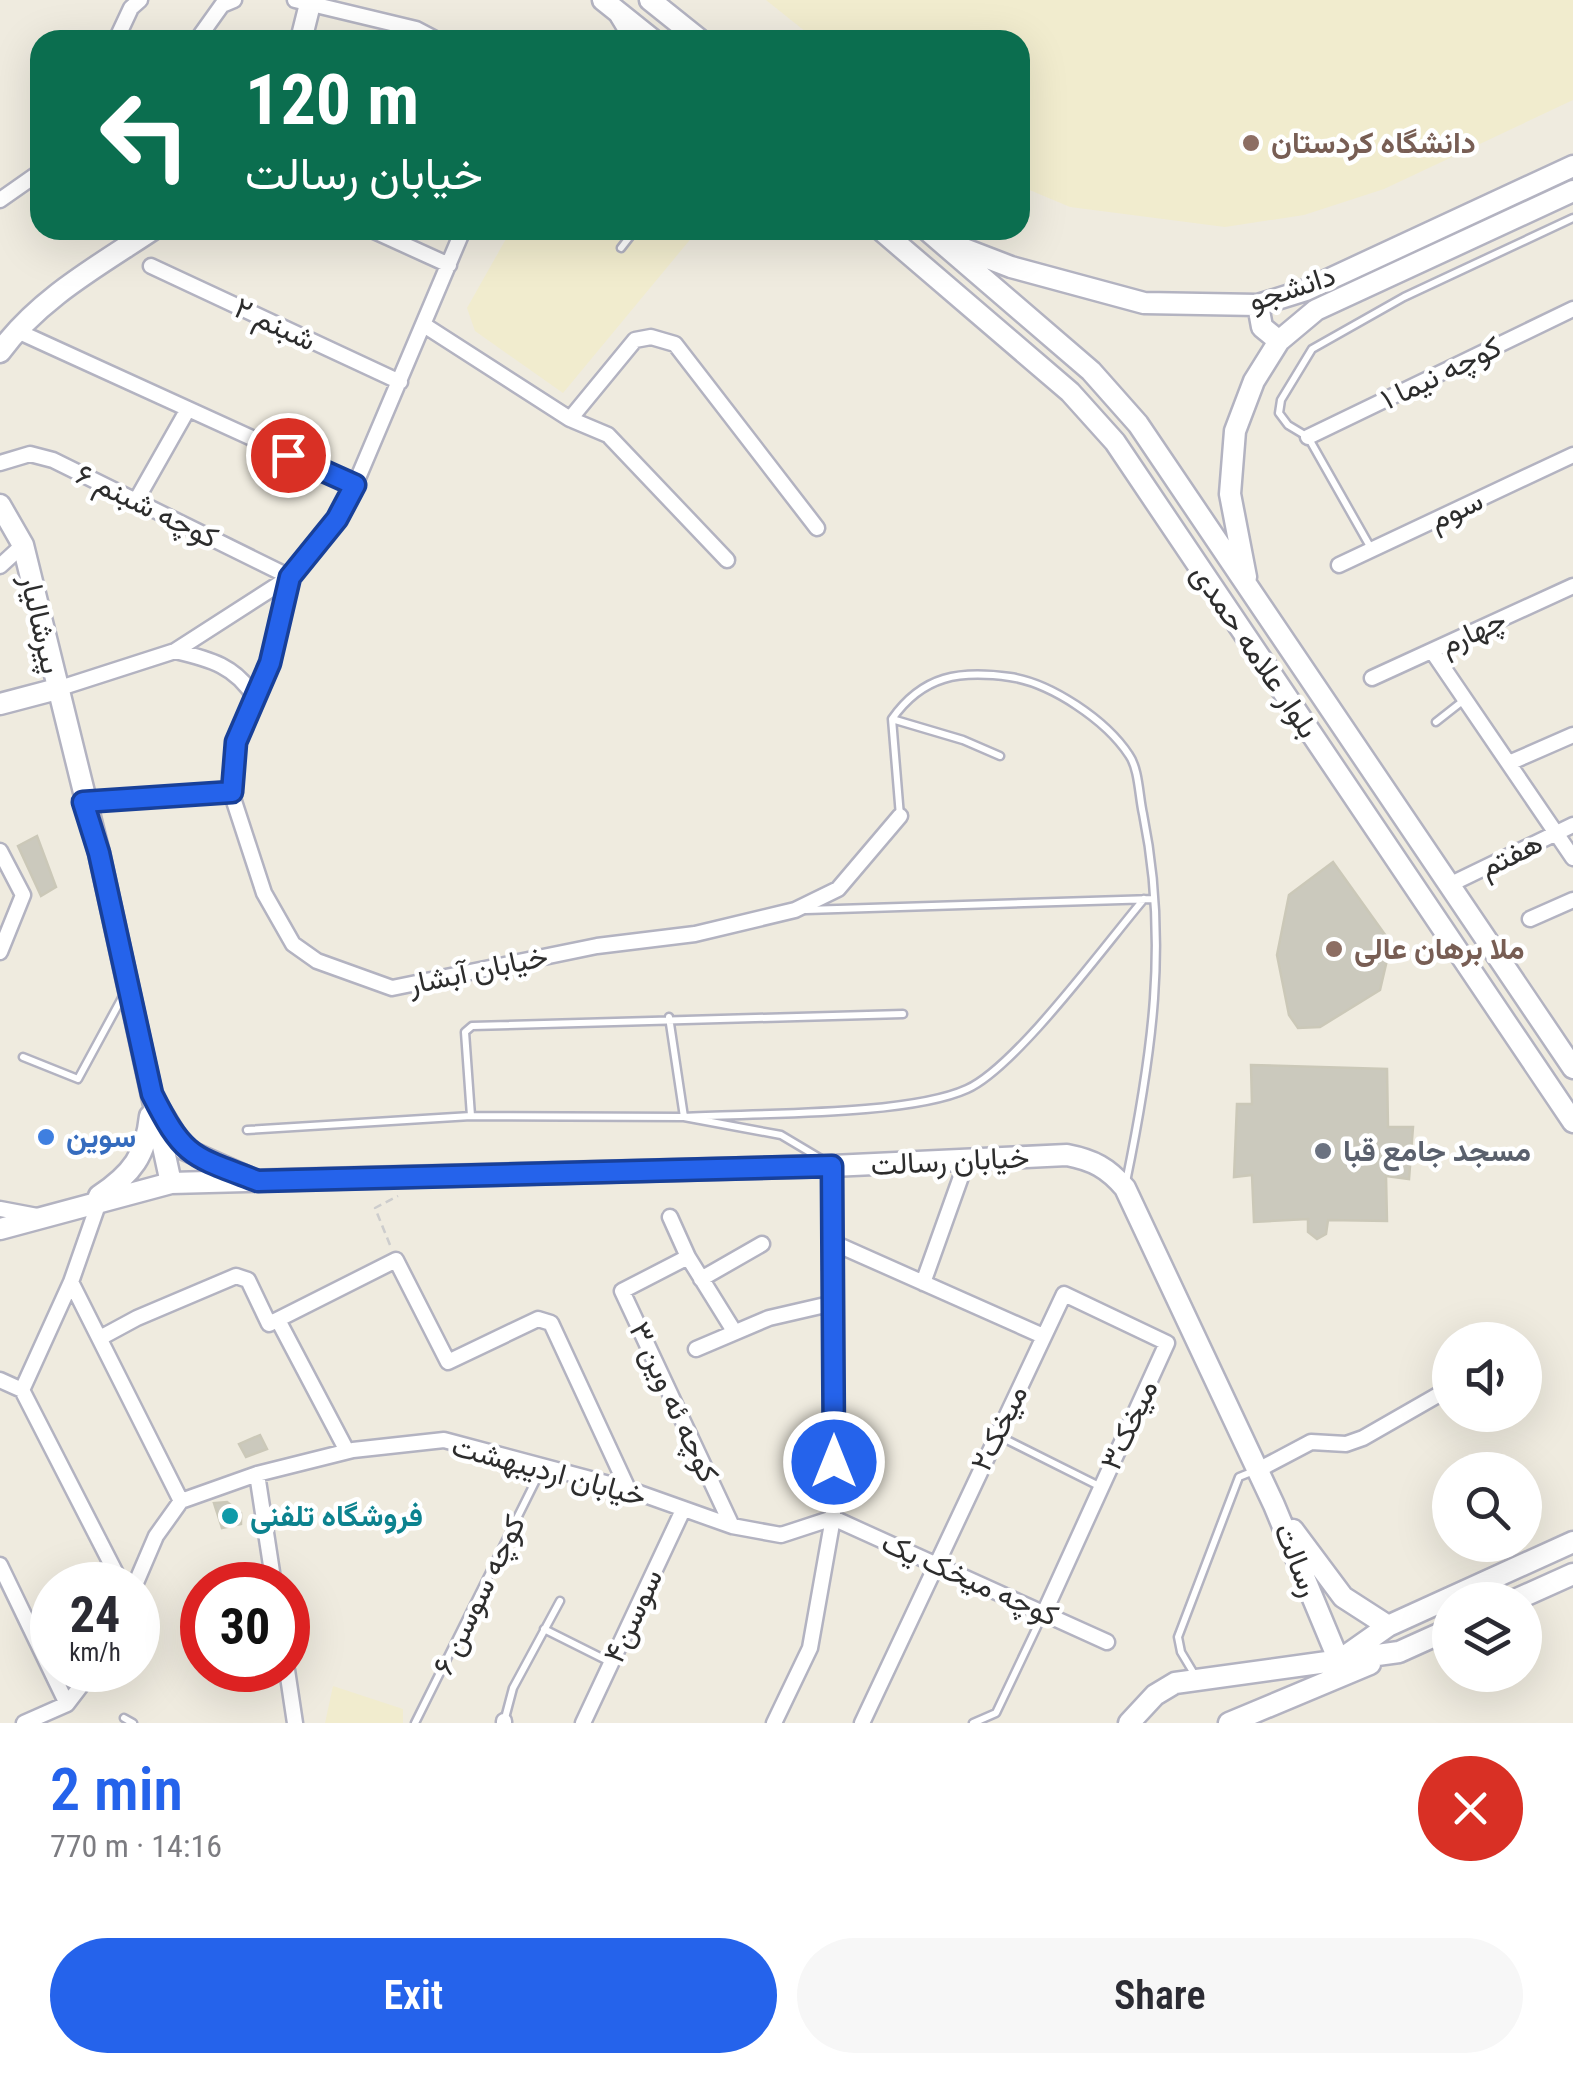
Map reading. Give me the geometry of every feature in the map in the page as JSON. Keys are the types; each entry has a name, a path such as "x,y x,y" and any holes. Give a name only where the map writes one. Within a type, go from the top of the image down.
{"street":[{"path":"121,30 140,0"},
{"path":"204,30 222,4 234,0"},
{"path":"650,0 688,30"},
{"path":"303,30 306,1 418,30"},
{"path":"608,4 625,30"},
{"path":"608,4 640,30"},
{"name":"دانشجو","path":"944,240 1011,267 1144,303 1258,304 1306,290 1573,166"},
{"path":"0,200 30,179"},
{"name":"دانشجو","path":"1248,584 1230,494 1236,431 1254,381 1280,341 1316,310 1573,192"},
{"path":"0,352 15,330 55,295 137,240"},
{"path":"394,240 449,265"},
{"name":"خیابان آبشار","path":"57,689 176,651 290,577 337,519 355,485 459,240"},
{"name":"بلوار علامه حمدی","path":"893,240 1057,381 1114,442 1573,1122"},
{"name":"بلوار علامه حمدی","path":"938,240 1091,371 1138,424 1573,1068"},
{"name":"شبنم ۲","path":"150,266 400,382"},
{"path":"1258,304 1262,327 1280,341"},
{"name":"کوچه نیما ۱","path":"1308,437 1573,310"},
{"path":"424,325 570,419 608,435 726,560"},
{"path":"15,330 355,485"},
{"path":"570,419 635,340 651,337 675,344 818,528"},
{"path":"137,498 188,409"},
{"name":"کوچه شبنم ۶","path":"0,463 30,454 137,498 290,577"},
{"name":"سوم","path":"1339,565 1573,455"},
{"name":"پیرشالیار","path":"0,506 22,544 171,1183"},
{"path":"0,566 22,544"},
{"name":"خیابان آبشار","path":"290,577 270,663 236,742 232,792 264,893 294,944 317,961 392,988 597,946 695,934 794,910 838,889 900,816"},
{"name":"چهارم","path":"1372,678 1573,586"},
{"path":"176,651 214,660 236,672 255,698"},
{"path":"1432,651 1573,858"},
{"path":"0,704 57,689"},
{"path":"1508,763 1573,735"},
{"path":"83,802 232,792"},
{"name":"هفتم","path":"1449,884 1573,825"},
{"path":"0,851 23,894 0,952"},
{"path":"1530,919 1573,900"},
{"path":"152,1094 184,1149 258,1181"},
{"path":"22,1390 71,1282 91,1204 124,1179 144,1154 152,1094"},
{"name":"خیابان رسالت","path":"0,1229 171,1183 1079,1157 1110,1171 1125,1188 1274,1504"},
{"path":"922,1283 966,1160"},
{"path":"774,1723 810,1648 833,1518 836,1244 832,1166"},
{"path":"0,1209 42,1218"},
{"path":"670,1217 688,1257 734,1331"},
{"path":"701,1279 762,1244"},
{"path":"836,1244 1043,1336"},
{"name":"کوچه ئه وین ۳","path":"688,1257 622,1291 732,1526"},
{"path":"273,1322 396,1260 448,1362 538,1318 551,1322 628,1489"},
{"path":"100,1338 236,1276 248,1280 347,1452"},
{"path":"71,1282 181,1500 156,1536 145,1562"},
{"name":"میخک۲","path":"862,1723 934,1563 1064,1294"},
{"name":"میخک۳","path":"1045,1611 1167,1343 1064,1294"},
{"path":"696,1349 770,1318 834,1303"},
{"path":"0,1380 22,1390 110,1562"},
{"path":"1258,1470 1311,1442 1346,1444 1363,1438 1432,1398"},
{"name":"خیابان اردیبهشت","path":"181,1500 257,1474 347,1452 444,1440 628,1489 732,1526 782,1534 833,1518"},
{"path":"257,1474 270,1562"},
{"name":"رسالت","path":"1274,1504 1342,1597 1388,1626"},
{"name":"رسالت","path":"1274,1504 1338,1662"},
{"name":"سوسن۴","path":"583,1723 683,1510"},
{"name":"کوچه میخک یک","path":"833,1518 1106,1642"},
{"path":"1338,1662 1388,1626 1573,1542"},
{"path":"0,1565 67,1704"},
{"path":"1542,1588 1573,1574"},
{"path":"1228,1723 1432,1637"},
{"path":"1129,1723 1155,1695 1197,1678 1399,1652"},
{"path":"24,1723 67,1704 76,1692"},
{"path":"290,1692 295,1723"}],"lane":[{"path":"1372,550 1308,437 1288,425 1279,412 1281,400 1312,349 1404,297 1573,218"},
{"path":"621,248 627,240"},
{"path":"900,816 892,720 909,694 968,671 1022,679 1086,712 1131,756 1149,846 1159,968 1145,1092 1125,1188"},
{"path":"1436,722 1465,699"},
{"path":"892,720 964,740 1000,756"},
{"path":"247,1130 471,1116 684,1117 918,1102 967,1089 1007,1060 1144,899"},
{"path":"794,910 1154,899"},
{"path":"22,1056 78,1080 128,986"},
{"path":"471,1116 465,1032 472,1026 668,1017 903,1014"},
{"path":"668,1017 684,1117"},
{"path":"684,1117 781,1135 832,1166"},
{"path":"996,1434 1101,1488"},
{"name":"کوچه سوسن ۶","path":"415,1723 543,1467"},
{"path":"1197,1678 1181,1652 1178,1637 1240,1477 1258,1470"},
{"path":"504,1722 512,1688 560,1602"},
{"path":"973,1723 996,1713 1045,1611"},
{"path":"544,1629 611,1663"},
{"path":"124,1718 133,1723"}],"path":[{"path":"396,1260 375,1208 404,1193"}],"shaded area":[{"name":"دانشگاه کردستان","path":"766,0 1573,0 1573,100 1384,189 1304,215 1225,227 1070,207 1030,190 1030,30 804,30"},
{"path":"505,240 690,240 563,393 475,331 467,308"},
{"path":"333,1686 403,1709 403,1723 325,1723"}],"building":[{"path":"37,836 56,887 41,896 18,846"},
{"name":"ملا برهان عالی","path":"1333,862 1391,943 1380,990 1320,1027 1298,1028 1289,1015 1277,955 1289,895"},
{"name":"مسجد جامع قبا","path":"1251,1065 1387,1069 1388,1127 1413,1127 1409,1179 1386,1176 1387,1221 1328,1220 1326,1234 1317,1239 1308,1232 1308,1219 1254,1222 1252,1175 1234,1177 1237,1104 1252,1104"},
{"path":"260,1435 267,1449 246,1457 239,1444"},
{"name":"فروشگاه تلفنی","path":"227,1502 241,1513 241,1524 222,1528 214,1503"}],"place":[{"name":"دانشگاه کردستان","path":"1251,143"},
{"name":"ملا برهان عالی","path":"1334,949"},
{"name":"سوین","path":"46,1137"},
{"name":"مسجد جامع قبا","path":"1323,1151"},
{"name":"فروشگاه تلفنی","path":"230,1516"}],"route":[{"path":"288,455 355,485 337,519 290,577 270,663 236,742 232,792 83,802 99,853 152,1094 167,1124 184,1149 258,1181 832,1166 836,1244 834,1462"}]}
